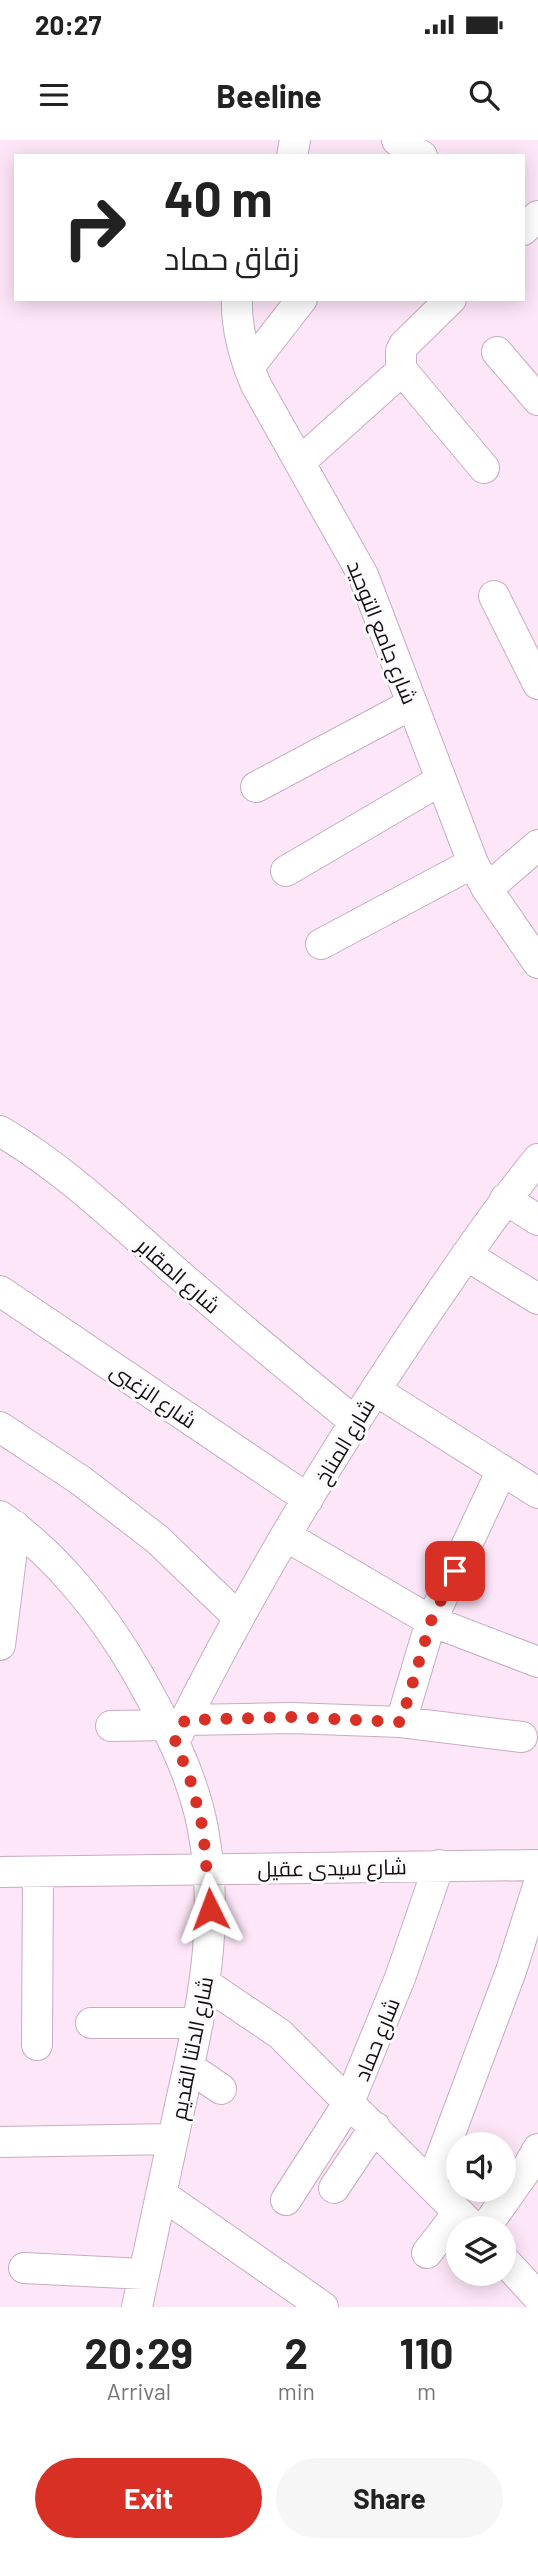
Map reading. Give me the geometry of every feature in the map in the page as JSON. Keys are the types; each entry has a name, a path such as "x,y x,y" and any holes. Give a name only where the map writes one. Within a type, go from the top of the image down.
{"street":[{"path":"397,140 419,154"},
{"path":"525,228 538,216"},
{"name":"شارع جامع التوحيد","path":"237,301 239,331 256,385 363,575 473,863 486,889 538,963"},
{"path":"249,367 300,301"},
{"path":"449,301 404,345 401,351 401,369 484,468"},
{"path":"496,352 538,400"},
{"path":"301,461 401,369"},
{"path":"494,596 538,684"},
{"path":"256,787 412,704"},
{"path":"286,871 441,780"},
{"path":"486,889 538,845"},
{"path":"321,944 473,863"},
{"name":"شارع المقابر","path":"0,1131 73,1181 214,1305 355,1422"},
{"name":"شارع المناخ","path":"176,1728 238,1617 375,1390 505,1199 538,1159"},
{"path":"505,1199 538,1220"},
{"path":"466,1255 538,1299"},
{"name":"شارع الزغبى","path":"0,1291 308,1499"},
{"path":"375,1390 538,1493"},
{"path":"0,1427 80,1480 157,1539 238,1617"},
{"path":"401,1722 431,1621 502,1470"},
{"path":"0,1645 8,1521"},
{"name":"شارع الدلتا القديم","path":"8,1521 77,1585 176,1728 198,1807 208,1870 211,1929 206,1984 136,2307"},
{"path":"286,1536 431,1621 538,1662"},
{"path":"111,1726 176,1728 291,1717 401,1722 522,1737"},
{"name":"شارع حماد","path":"286,2200 349,2102 400,1979 439,1865"},
{"name":"شارع سيدى عقيل","path":"0,1872 538,1865"},
{"path":"37,2045 38,1873"},
{"path":"431,2184 511,1970 538,1886"},
{"path":"206,1984 280,2034 462,2216"},
{"path":"91,2023 198,2023"},
{"path":"189,2067 221,2088"},
{"path":"334,2188 375,2127"},
{"path":"0,2142 173,2139"},
{"path":"493,2216 538,2149"},
{"path":"161,2194 323,2307"},
{"path":"427,2253 446,2237"},
{"path":"24,2268 144,2274"},
{"path":"516,2273 538,2298 529,2307"}],"route":[{"path":"210,1909 203,1829 192,1785 175,1740 185,1720 291,1717 401,1722 431,1621 455,1571"}]}
